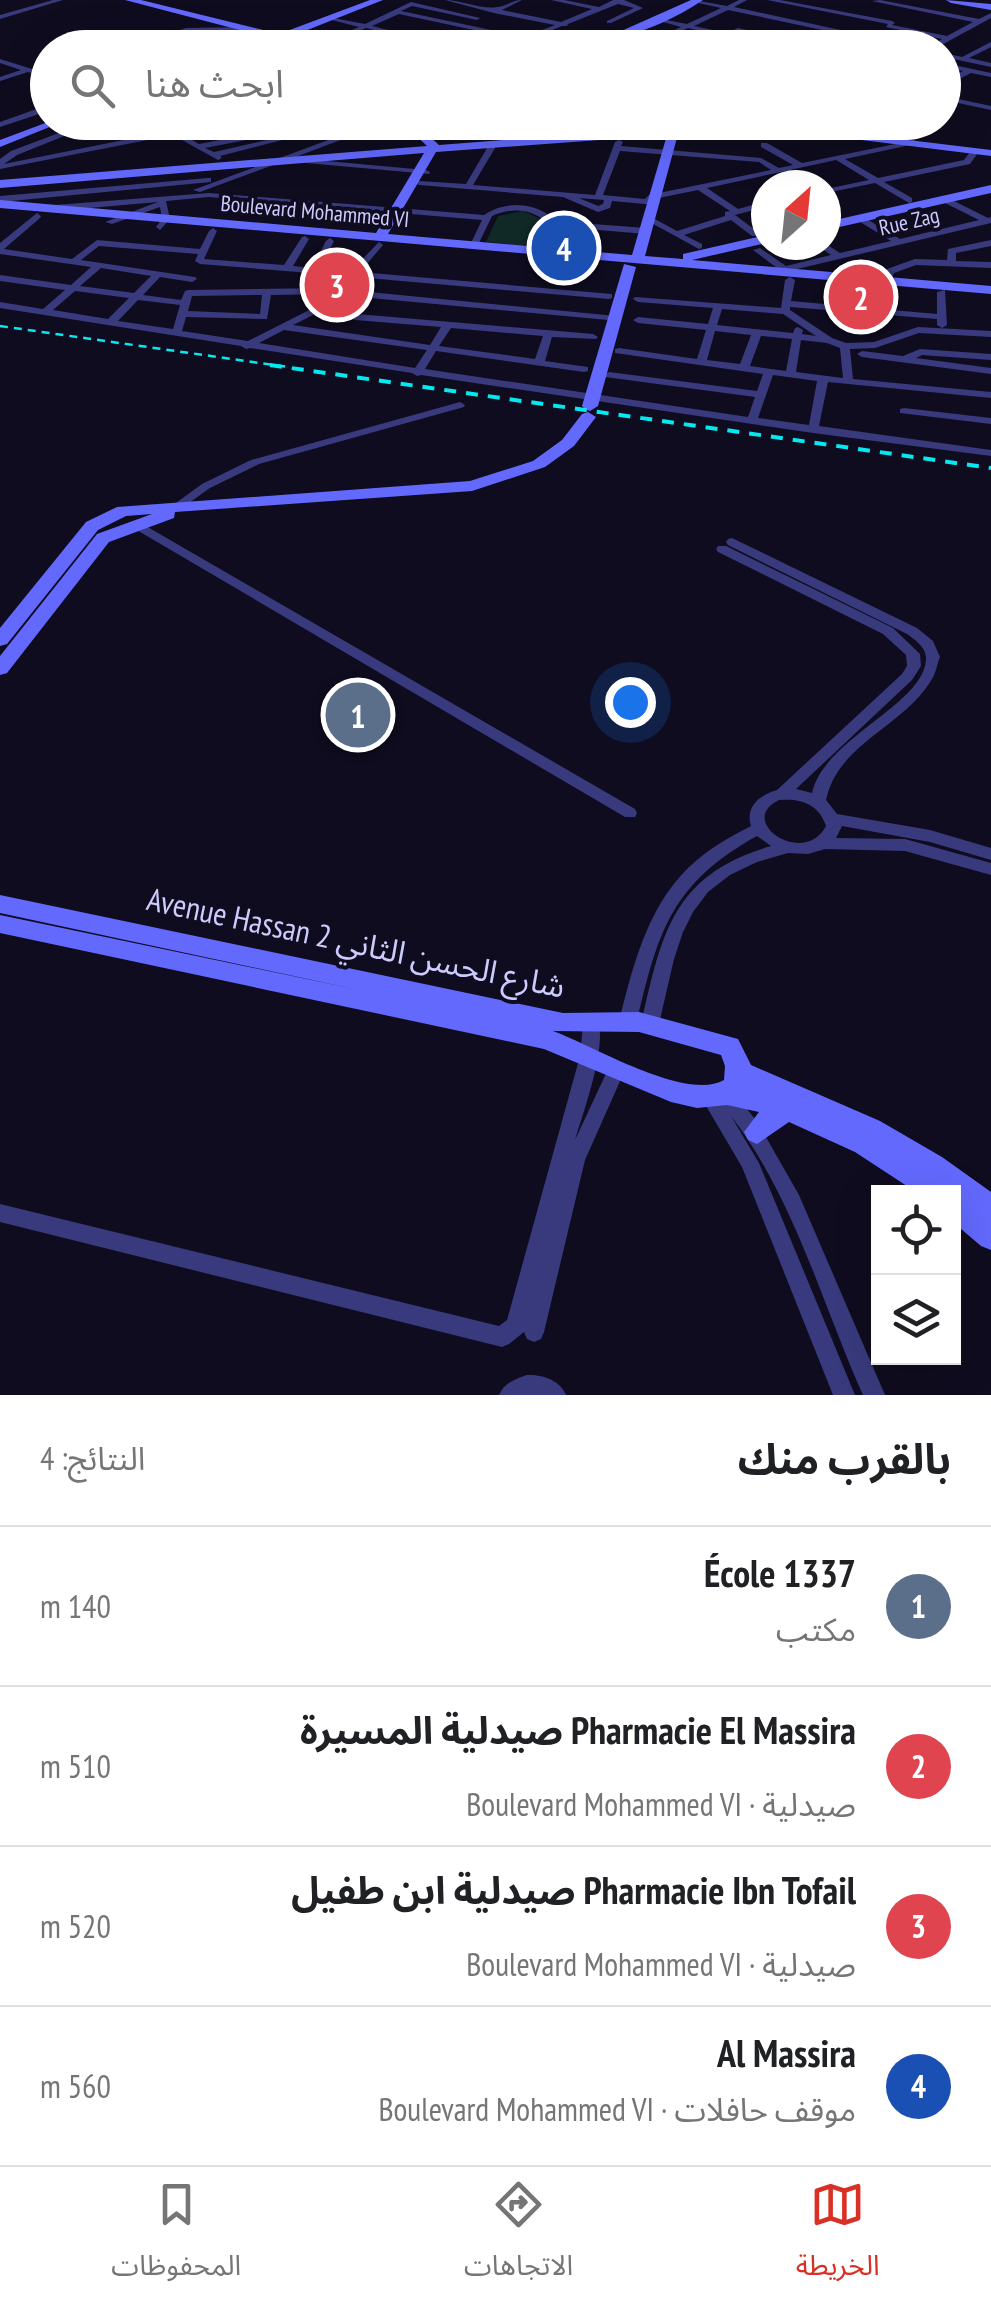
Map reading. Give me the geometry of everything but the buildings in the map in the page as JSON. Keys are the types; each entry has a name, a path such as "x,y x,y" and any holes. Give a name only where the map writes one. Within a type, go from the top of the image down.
{"main road":[{"path":"130,0 251,30"},
{"path":"298,30 378,0"},
{"path":"952,0 991,7"},
{"path":"635,30 694,1"},
{"path":"0,144 30,132"},
{"path":"428,140 438,148"},
{"path":"431,140 438,148"},
{"path":"0,184 522,140"},
{"path":"0,669 6,643 83,549 135,520 175,508 444,490 496,480 555,454 594,408 616,319 670,140"},
{"path":"896,140 991,152"},
{"path":"382,240 438,148"},
{"path":"841,218 991,185"},
{"path":"841,220 946,200 991,185"},
{"name":"Boulevard Mohammed VI","path":"0,202 48,204 213,231 330,241 474,246 758,273"},
{"name":"Boulevard Mohammed VI","path":"0,212 48,204 109,222 382,240 784,273 942,292 991,293"},
{"path":"636,262 699,246 751,240"},
{"path":"668,262 751,241"},
{"name":"Boulevard Mohammed VI","path":"841,280 887,280 991,293"},
{"path":"135,520 198,507"},
{"name":"Avenue Hassan 2 شارع الحسن الثاني","path":"0,904 86,932 546,1039 616,1070 822,1103 882,1132 991,1209"},
{"name":"Avenue Hassan 2 شارع الحسن الثاني","path":"0,924 86,932 549,1020 592,1024 639,1022 720,1042 736,1054 726,1090"},
{"name":"Avenue Hassan 2 شارع الحسن الثاني","path":"726,1090 790,1110 870,1148 926,1185"},
{"path":"758,1132 771,1118 790,1110"},
{"path":"961,1212 991,1237"}],"street":[{"path":"0,17 60,0"},
{"path":"448,0 566,25"},
{"path":"468,4 479,0"},
{"path":"456,26 519,0"},
{"path":"554,0 600,10"},
{"path":"681,30 744,0"},
{"path":"770,0 912,30"},
{"path":"556,30 616,1 640,8 609,22"},
{"path":"694,1 838,30"},
{"path":"849,15 862,4 875,1 991,29"},
{"path":"355,30 411,4 477,18"},
{"path":"540,20 574,4"},
{"path":"862,4 905,16"},
{"path":"881,30 920,11"},
{"path":"396,13 469,30"},
{"path":"961,31 991,15"},
{"path":"503,30 530,17"},
{"path":"584,17 635,30"},
{"path":"330,18 382,30"},
{"path":"658,20 706,30"},
{"path":"186,30 251,30"},
{"path":"964,59 991,44"},
{"path":"980,50 991,53"},
{"path":"961,58 991,65"},
{"path":"0,61 28,70"},
{"path":"961,69 991,75"},
{"path":"0,79 28,70"},
{"path":"961,75 969,71"},
{"path":"961,102 991,108"},
{"path":"0,125 30,114"},
{"path":"0,165 14,153 48,140"},
{"path":"0,165 132,140"},
{"path":"185,140 246,172"},
{"path":"198,147 232,140"},
{"path":"214,155 274,140"},
{"path":"109,222 337,140"},
{"path":"266,144 283,160 422,175 468,187 565,195 598,209 607,206 604,198 619,140"},
{"path":"468,187 494,142"},
{"path":"762,160 777,170 909,142"},
{"path":"764,144 799,165"},
{"path":"617,148 762,160 784,156"},
{"path":"841,188 966,162 976,150"},
{"path":"838,158 909,200"},
{"path":"114,174 118,188"},
{"path":"604,198 652,199 750,176"},
{"path":"48,204 50,180"},
{"path":"699,187 751,230"},
{"path":"0,250 48,204 118,188 196,189 486,218"},
{"path":"520,208 528,192"},
{"path":"48,204 182,196"},
{"path":"946,200 989,221"},
{"path":"163,203 163,223"},
{"path":"474,246 486,218 494,211 520,208 546,214 549,223 538,251"},
{"path":"678,234 751,209"},
{"path":"860,218 899,242"},
{"name":"Rue Zag","path":"841,255 989,221"},
{"path":"549,223 645,227 678,234 699,246"},
{"path":"177,334 192,280 213,231"},
{"path":"0,234 14,236"},
{"path":"926,236 952,257 991,266"},
{"path":"269,334 257,326 260,317 266,312 285,267 305,239"},
{"path":"246,347 329,305 382,240"},
{"path":"315,270 330,241"},
{"path":"73,262 96,243 162,248 240,264 610,296"},
{"path":"887,280 890,271 916,262 991,246"},
{"path":"140,272 162,248"},
{"path":"0,250 192,280"},
{"path":"1,278 22,254"},
{"path":"775,260 784,273 786,307 798,320 846,350 990,374"},
{"name":"Rue Zag","path":"784,273 825,260"},
{"path":"235,292 240,264"},
{"path":"45,312 98,266"},
{"path":"110,322 157,274"},
{"path":"1,278 260,317"},
{"path":"448,302 459,283"},
{"path":"185,303 235,292 341,292 616,319"},
{"path":"942,292 942,331"},
{"path":"638,299 942,317"},
{"path":"329,305 342,314"},
{"path":"0,306 575,396 594,408 667,409 991,454"},
{"path":"667,409 697,362 718,306"},
{"path":"314,312 593,337"},
{"path":"344,362 369,318"},
{"path":"638,320 828,340"},
{"path":"791,374 798,320"},
{"path":"417,373 448,326"},
{"path":"284,327 584,369"},
{"path":"744,368 758,332"},
{"path":"910,332 929,352"},
{"path":"863,350 910,332 991,334"},
{"path":"539,364 548,334"},
{"path":"846,350 848,382"},
{"path":"863,350 864,384"},
{"path":"619,352 864,384 991,395"},
{"path":"904,360 913,353 929,352 991,358"},
{"path":"507,387 510,360"},
{"path":"752,421 770,372"},
{"path":"609,375 762,396"},
{"path":"814,430 823,379"},
{"path":"175,508 206,486 255,462 460,405"},
{"path":"904,411 991,420"},
{"path":"135,520 630,813"},
{"path":"727,546 888,632 913,654 914,666 907,677 782,794 761,803 756,815 758,828 788,848"},
{"path":"727,546 912,631 928,644 933,658 925,680 824,777 818,802"},
{"path":"782,794 818,802 833,819 930,836 991,854"},
{"path":"824,843 832,832 833,819"},
{"path":"639,1022 647,940 673,892 711,856 758,828"},
{"path":"639,1022 670,937 691,898 738,862 824,843 905,845 991,869"},
{"path":"0,1214 502,1336 516,1326 589,1056 592,1024"},
{"path":"534,1332 576,1160 616,1070"},
{"path":"726,1090 758,1132 787,1188 874,1395"},
{"path":"726,1090 844,1395"},
{"path":"510,1395 524,1384 540,1384 556,1395"}],"green space":[{"path":"523,211 541,219 531,246 486,242 498,216"}],"railway":[{"path":"0,326 288,367"},
{"path":"270,365 991,468"}],"place":[{"name":"Al Massira","path":"564,248"},
{"name":"Pharmacie Ibn Tofail صيدلية ابن طفيل","path":"337,285"},
{"name":"Pharmacie El Massira صيدلية المسيرة","path":"861,297"},
{"name":"École 1337","path":"358,715"}]}
